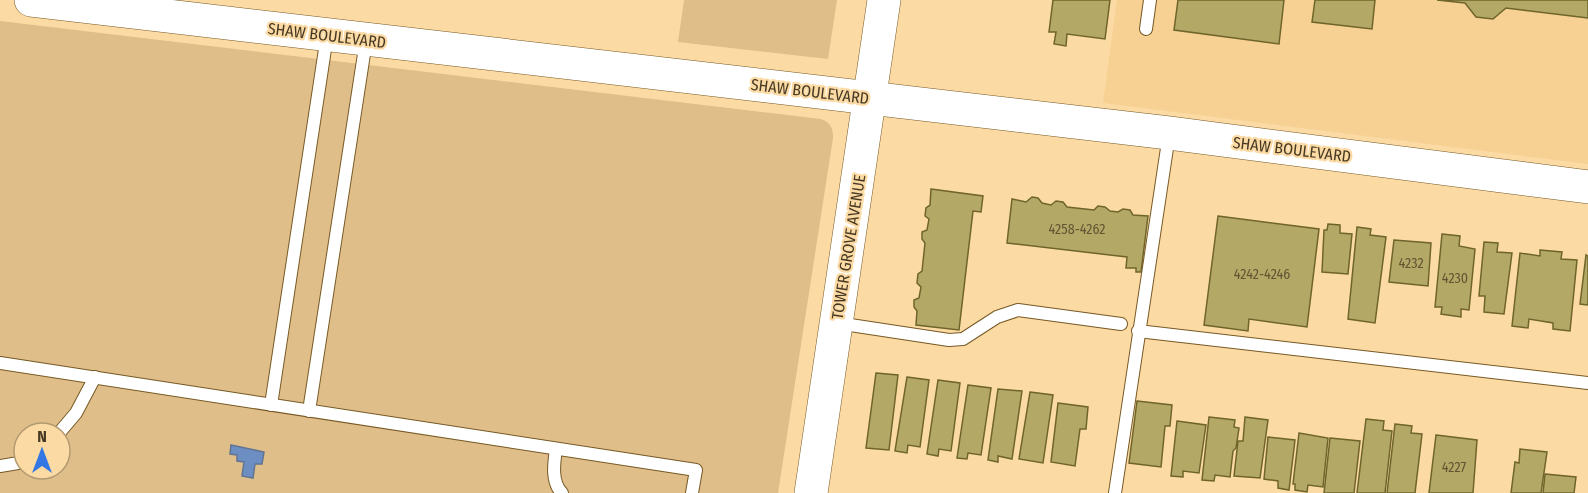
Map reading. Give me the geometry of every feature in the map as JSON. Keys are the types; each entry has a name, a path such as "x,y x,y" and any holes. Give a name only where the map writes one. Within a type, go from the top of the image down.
{"street":[{"name":"SHAW BOULEVARD","path":"31,0 1169,133 1588,187"},
{"name":"TOWER GROVE AVENUE","path":"811,493 884,0"}],"lane":[{"path":"1146,29 1150,0"},
{"path":"271,405 327,34"},
{"path":"309,411 366,39"},
{"path":"1115,493 1169,133"},
{"path":"836,323 949,340 963,339 997,317 1018,310 1121,324"},
{"path":"1138,331 1588,383"},
{"path":"0,363 696,470 692,493"},
{"path":"69,421 76,413 95,377"},
{"path":"556,449 554,477 562,493"}],"shaded area":[{"path":"684,0 837,0 828,59 678,42"},
{"path":"1117,0 1588,0 1588,164 1103,103"},
{"path":"0,21 821,119 827,122 832,129 833,138 778,493 0,493"}],"water":[{"path":"231,445 264,452 262,464 255,464 253,478 242,476 244,462 237,461 237,455 230,454"}],"building":[{"path":"1053,0 1110,0 1105,39 1067,34 1066,46 1054,44 1056,32 1049,32"},
{"path":"1178,0 1284,0 1279,44 1174,30"},
{"path":"1315,0 1375,0 1372,29 1312,22"},
{"path":"1437,0 1588,0 1588,18 1506,8 1493,19 1476,17 1465,3"},
{"path":"931,189 983,196 981,212 973,211 959,330 916,325 917,311 914,307 914,300 919,298 921,287 917,283 918,274 922,271 925,243 922,239 922,232 927,230 929,219 925,216 926,208 930,205"},
{"path":"1032,197 1051,205 1056,201 1063,202 1067,207 1094,210 1098,206 1110,211 1118,212 1123,209 1130,210 1133,215 1148,216 1141,272 1136,272 1136,268 1126,268 1127,257 1007,243 1012,199 1026,202"},
{"path":"1218,216 1319,229 1307,327 1249,319 1248,331 1204,325"},
{"path":"1328,224 1340,225 1340,233 1352,234 1348,274 1322,272 1324,230 1327,230"},
{"path":"1357,227 1371,229 1370,235 1386,237 1375,323 1348,319"},
{"path":"1442,234 1460,236 1459,246 1475,249 1469,310 1461,309 1461,317 1441,314 1442,307 1435,307"},
{"path":"1394,240 1431,243 1428,286 1389,282"},
{"path":"1484,242 1498,243 1497,252 1512,253 1504,314 1484,312 1485,296 1479,296"},
{"path":"1540,250 1562,252 1561,259 1577,260 1570,331 1553,329 1553,323 1529,319 1528,328 1512,326 1520,253 1540,256"},
{"path":"1586,255 1588,256 1588,305 1580,304"},
{"path":"876,373 898,375 889,450 866,448"},
{"path":"907,377 929,380 920,447 908,445 907,453 895,451"},
{"path":"938,380 960,383 951,451 939,449 938,456 927,454"},
{"path":"968,385 991,388 981,455 968,453 967,459 957,458"},
{"path":"998,389 1022,391 1012,459 998,456 998,462 988,460"},
{"path":"1030,392 1053,395 1043,463 1019,459"},
{"path":"1137,401 1172,405 1170,426 1165,426 1161,467 1129,463"},
{"path":"1058,403 1088,407 1086,429 1080,429 1075,466 1051,462"},
{"path":"1209,417 1235,420 1234,427 1239,428 1230,477 1215,475 1214,481 1202,480"},
{"path":"1245,417 1268,420 1260,478 1234,476 1238,441 1243,441"},
{"path":"1366,419 1384,421 1383,430 1392,431 1385,493 1357,493"},
{"path":"1177,421 1206,425 1199,473 1183,471 1183,477 1171,476"},
{"path":"1395,424 1412,426 1411,433 1422,434 1415,493 1387,493"},
{"path":"1299,433 1328,438 1323,487 1308,485 1307,492 1295,490 1295,484 1293,484"},
{"path":"1436,435 1477,440 1473,493 1429,493"},
{"path":"1268,437 1295,440 1289,490 1278,488 1278,481 1264,479"},
{"path":"1330,438 1360,441 1354,493 1324,493"},
{"path":"1520,449 1547,452 1541,493 1511,493 1515,462 1519,463"},
{"path":"1545,474 1576,477 1574,493 1543,493"}]}
